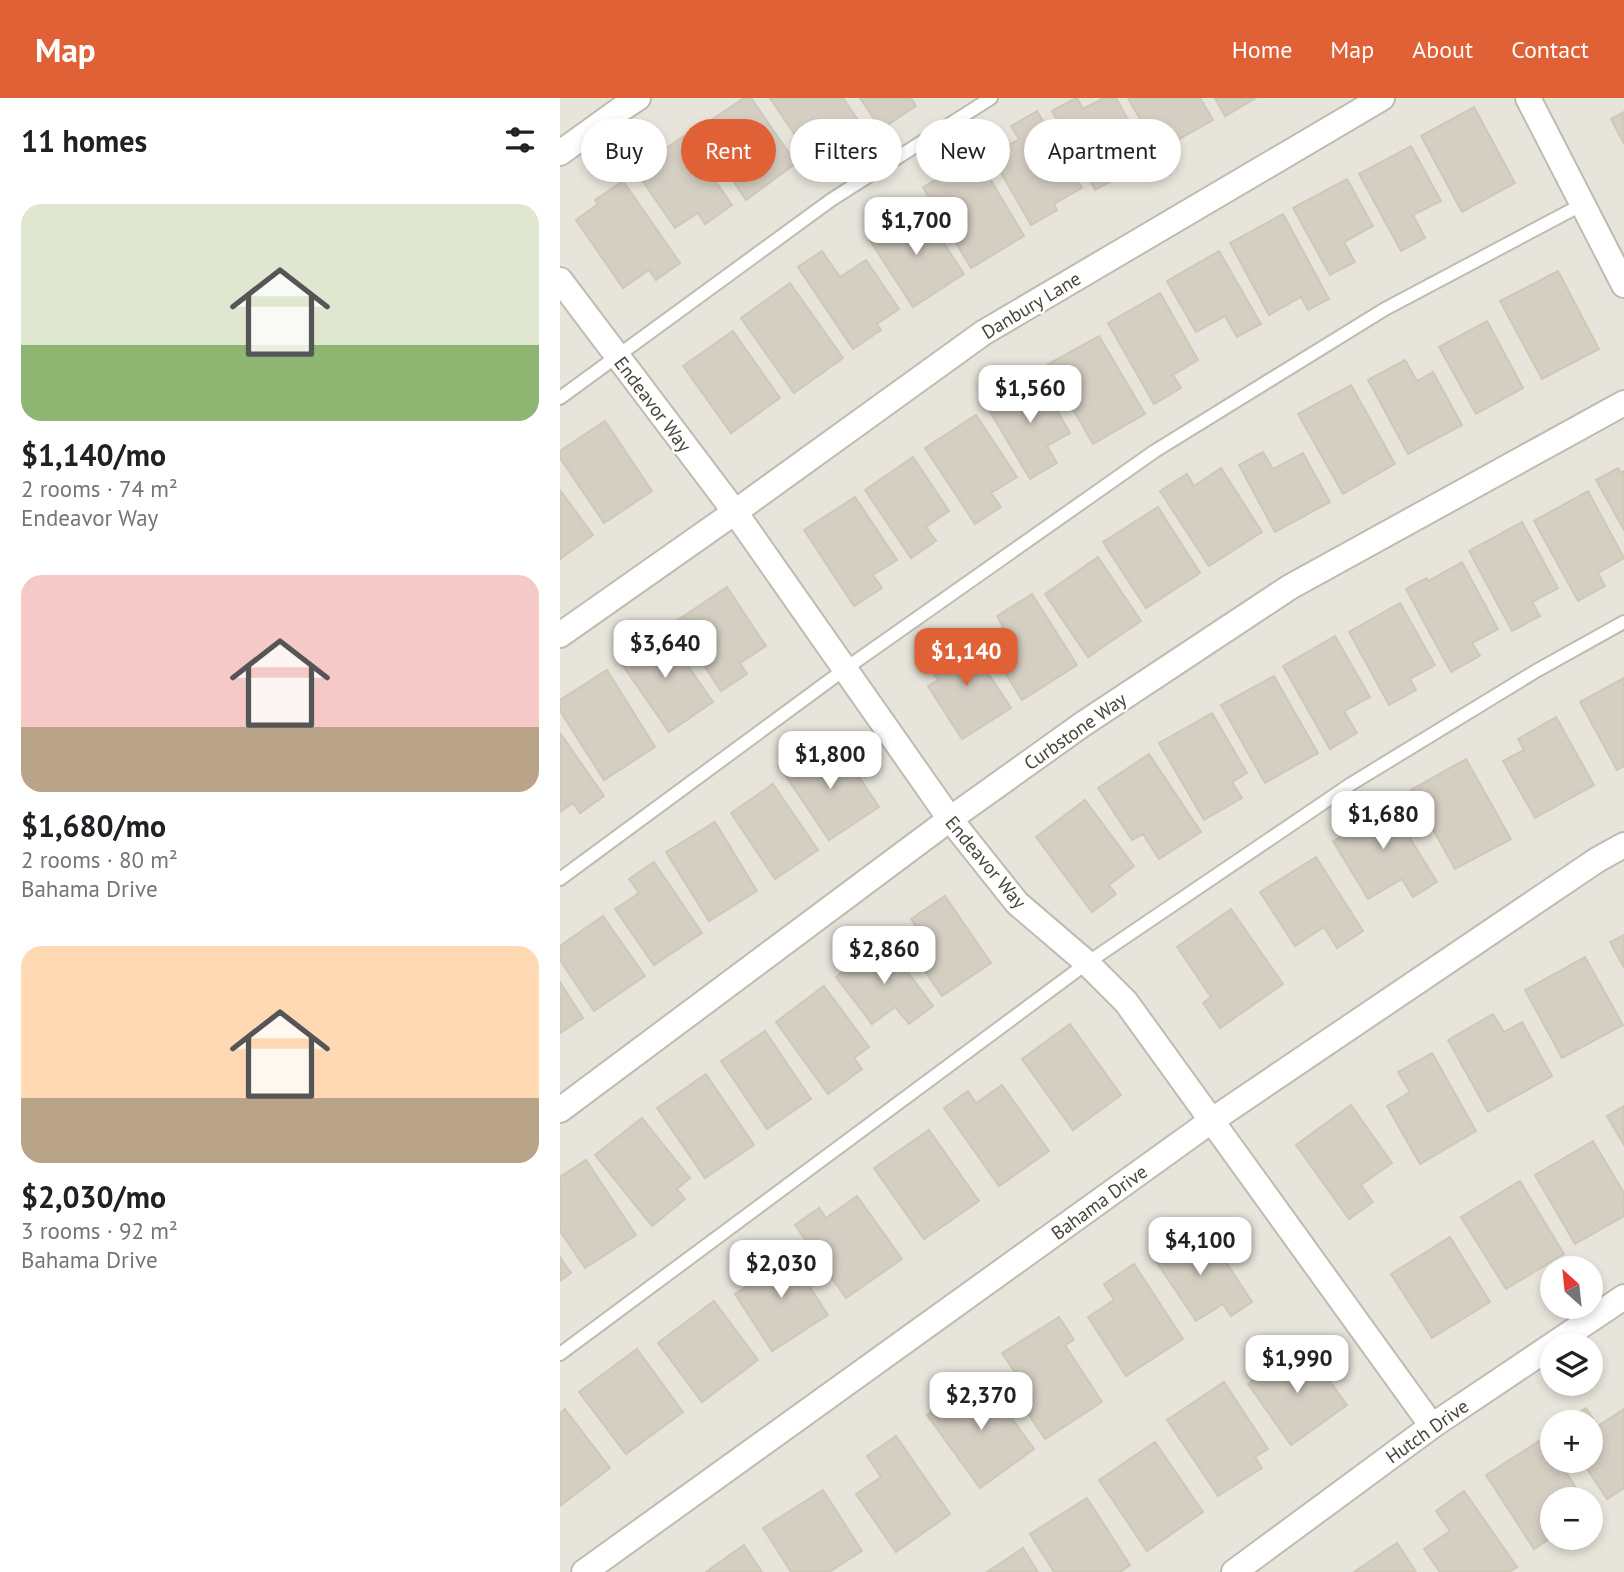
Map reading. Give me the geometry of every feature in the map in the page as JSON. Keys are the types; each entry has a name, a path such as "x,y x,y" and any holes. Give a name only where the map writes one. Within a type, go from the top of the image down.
{"street":[{"path":"560,153 638,98"},
{"name":"Danbury Lane","path":"560,635 983,333 1382,98"},
{"path":"1528,98 1624,285"},
{"name":"Endeavor Way","path":"560,280 735,512 950,819 1017,903 1087,962 1126,1002 1432,1426"},
{"name":"Curbstone Way","path":"560,1110 950,819 1083,724 1290,587 1624,403"},
{"name":"Bahama Drive","path":"584,1572 1212,1121 1597,860 1624,845"},
{"name":"Hutch Drive","path":"1234,1572 1432,1426 1624,1297"}],"lane":[{"path":"560,398 831,200 991,98"},
{"path":"560,879 845,669 1154,451 1385,309 1583,204"},
{"path":"560,1354 1087,962 1351,784 1536,671 1624,622"}],"shaded area":[{"path":"560,98 1624,98 1624,1572 560,1572"}],"building":[{"path":"744,98 751,98 766,119 713,119"},
{"path":"770,98 843,98 857,119 790,119 790,127"},
{"path":"860,98 911,98 916,106 896,119 874,119"},
{"path":"1077,98 1083,109 1104,98 1116,98 1128,119 1056,119 1052,111"},
{"path":"1128,98 1200,98 1213,120 1181,138 1181,119 1140,119"},
{"path":"1215,98 1256,98 1225,116"},
{"path":"1474,107 1515,183 1462,212 1421,136"},
{"path":"1037,111 1042,119 1024,119 1024,182 1078,182 1082,188 1054,204 1057,210 1031,225 1006,182 1010,182 1010,144 1019,139 1011,126"},
{"path":"1624,112 1624,144 1611,119"},
{"path":"776,134 790,154 790,167 776,178"},
{"path":"681,138 681,182 716,182 732,205 705,224 698,213 675,228 643,182 667,182 667,148"},
{"path":"1411,146 1441,201 1413,215 1425,238 1401,251 1359,174"},
{"path":"1347,179 1373,226 1344,242 1355,262 1330,275 1293,208"},
{"path":"624,182 680,263 656,280 649,270 623,288 576,220 598,204 595,200"},
{"path":"734,182 770,182 746,200"},
{"path":"932,182 992,182 1024,236 971,268 923,187"},
{"path":"1091,182 1110,182 1095,190"},
{"path":"920,207 964,274 913,307 869,239"},
{"path":"1283,214 1329,299 1308,310 1301,297 1269,315 1230,243"},
{"path":"822,251 840,277 866,260 899,309 877,324 881,330 853,349 798,267"},
{"path":"1219,251 1261,324 1237,337 1225,316 1196,332 1167,281"},
{"path":"1558,271 1599,349 1542,379 1500,301"},
{"path":"790,283 843,358 794,393 741,318"},
{"path":"1160,293 1198,360 1173,375 1181,388 1154,404 1108,323"},
{"path":"1487,321 1523,388 1476,414 1439,347"},
{"path":"733,331 780,398 731,433 683,366"},
{"path":"1099,336 1145,414 1093,444 1047,365"},
{"path":"1405,360 1417,381 1433,372 1462,425 1408,454 1368,380"},
{"path":"1037,375 1070,433 1047,446 1057,463 1030,479 986,405"},
{"path":"1351,385 1395,464 1343,494 1298,414"},
{"path":"976,415 1017,477 991,493 1001,507 975,524 925,448"},
{"path":"605,421 652,491 604,523 560,458 560,451"},
{"path":"1263,452 1273,469 1303,453 1330,502 1275,532 1239,465"},
{"path":"913,457 949,511 926,527 936,541 911,558 865,490"},
{"path":"1221,468 1262,532 1209,566 1160,491 1187,474 1194,486"},
{"path":"1618,468 1621,473 1624,471 1624,530 1596,480"},
{"path":"560,490 593,535 560,559"},
{"path":"1588,491 1624,558 1598,573 1605,586 1578,601 1534,521"},
{"path":"855,497 897,560 873,575 882,588 854,606 804,530"},
{"path":"1158,507 1200,573 1146,608 1103,542"},
{"path":"1522,522 1558,588 1532,602 1540,616 1512,631 1469,551"},
{"path":"1098,557 1141,621 1088,657 1045,594"},
{"path":"1462,562 1498,629 1472,643 1480,656 1451,672 1406,589 1427,578 1428,581"},
{"path":"727,587 766,646 740,663 747,674 721,691 675,622"},
{"path":"1032,594 1077,665 1022,700 984,639 1003,627 997,616"},
{"path":"1400,603 1435,665 1410,679 1416,690 1389,705 1349,632"},
{"path":"661,627 713,702 669,732 617,657"},
{"path":"961,632 1011,708 962,739 928,686 938,680 930,669 942,662 934,650"},
{"path":"1335,636 1370,697 1344,711 1357,733 1330,749 1283,666"},
{"path":"607,670 655,747 604,780 560,711 560,700"},
{"path":"1274,676 1318,753 1265,783 1221,705"},
{"path":"1624,678 1624,766 1617,770 1580,702"},
{"path":"1212,713 1247,773 1232,782 1242,798 1204,820 1159,743"},
{"path":"1556,717 1594,785 1535,818 1503,761 1524,750 1518,739"},
{"path":"560,733 604,796 580,813 573,803 560,812"},
{"path":"803,750 815,768 841,750 879,807 829,840 779,766"},
{"path":"1149,754 1201,832 1159,859 1143,834 1132,840 1098,788"},
{"path":"1466,759 1511,839 1455,869 1411,790"},
{"path":"773,784 818,850 775,879 731,813"},
{"path":"1383,794 1437,882 1413,897 1402,879 1368,899 1333,841 1357,827 1349,815"},
{"path":"1085,800 1134,866 1109,885 1116,894 1092,912 1036,837"},
{"path":"715,822 757,891 709,921 666,852"},
{"path":"1316,857 1363,931 1337,948 1324,927 1295,946 1260,892"},
{"path":"654,862 702,933 654,965 615,909 639,893 629,879"},
{"path":"945,896 991,963 942,996 905,942 920,932 911,919"},
{"path":"1231,909 1283,984 1220,1028 1203,1003 1211,997 1177,947"},
{"path":"603,916 645,976 594,1011 560,960 560,946"},
{"path":"1624,935 1624,968 1610,942"},
{"path":"884,940 933,1006 909,1024 895,1007 872,1024 836,977"},
{"path":"1585,957 1623,1025 1562,1058 1525,990"},
{"path":"560,982 583,1018 560,1033"},
{"path":"824,986 869,1047 854,1058 862,1069 828,1094 776,1022"},
{"path":"1493,1014 1504,1032 1522,1022 1552,1076 1488,1112 1448,1040"},
{"path":"1070,1024 1121,1095 1073,1130 1022,1059"},
{"path":"765,1031 811,1099 767,1129 721,1061"},
{"path":"1432,1053 1476,1131 1420,1164 1387,1106 1410,1092 1398,1072"},
{"path":"706,1074 754,1145 705,1178 657,1108"},
{"path":"1002,1085 1049,1151 999,1186 944,1108 968,1091 976,1103"},
{"path":"1351,1105 1392,1163 1361,1185 1373,1202 1349,1219 1296,1145"},
{"path":"1624,1106 1624,1145 1607,1116"},
{"path":"642,1118 690,1178 677,1189 685,1199 652,1226 595,1155"},
{"path":"929,1130 979,1201 924,1239 874,1168"},
{"path":"1593,1141 1624,1193 1624,1216 1575,1244 1535,1175"},
{"path":"586,1160 636,1235 585,1268 560,1231 560,1177"},
{"path":"1520,1181 1564,1254 1540,1256 1540,1268 1506,1289 1461,1217"},
{"path":"857,1196 902,1259 846,1298 795,1225 819,1208 826,1218"},
{"path":"1177,1233 1190,1253 1211,1239 1252,1302 1231,1316 1223,1304 1196,1321 1149,1251"},
{"path":"1450,1237 1490,1302 1432,1338 1391,1274"},
{"path":"780,1241 828,1315 772,1351 735,1294 772,1270 761,1253"},
{"path":"560,1257 571,1273 560,1281"},
{"path":"1134,1264 1183,1339 1126,1376 1088,1317 1114,1300 1104,1284"},
{"path":"714,1301 758,1360 702,1402 658,1343"},
{"path":"1059,1317 1074,1340 1065,1345 1102,1402 1045,1439 1006,1380 1016,1374 1002,1353"},
{"path":"1303,1345 1347,1405 1291,1445 1248,1384"},
{"path":"637,1349 683,1412 626,1454 579,1392"},
{"path":"981,1376 1034,1449 980,1488 927,1415"},
{"path":"1224,1382 1268,1449 1255,1457 1262,1468 1218,1496 1167,1420"},
{"path":"565,1409 610,1468 560,1506 560,1413"},
{"path":"1624,1409 1624,1488 1607,1499 1603,1487 1599,1487 1590,1473 1603,1473 1603,1423"},
{"path":"896,1436 950,1514 896,1552 856,1494 881,1477 867,1456"},
{"path":"1540,1441 1540,1473 1567,1473 1575,1487 1540,1487 1540,1545 1534,1549 1486,1475"},
{"path":"1155,1442 1203,1512 1147,1551 1099,1480"},
{"path":"823,1490 862,1551 829,1572 791,1572 763,1528"},
{"path":"1464,1491 1517,1567 1509,1572 1440,1572 1424,1549 1450,1531 1436,1511"},
{"path":"1087,1498 1130,1565 1120,1572 1054,1572 1030,1534"},
{"path":"1397,1543 1416,1572 1354,1572"},
{"path":"744,1545 762,1572 706,1572"},
{"path":"1023,1548 1038,1572 987,1572"}]}
